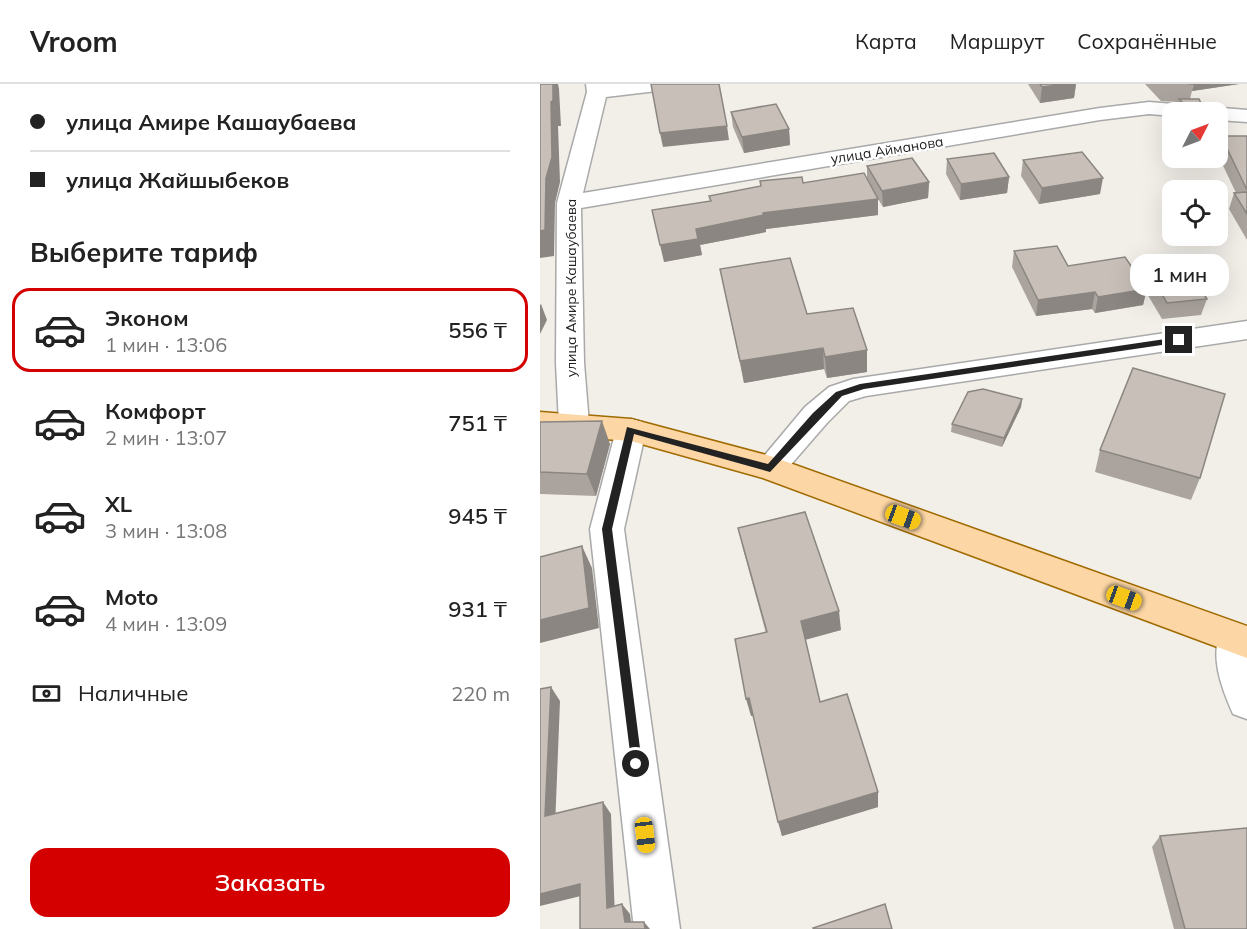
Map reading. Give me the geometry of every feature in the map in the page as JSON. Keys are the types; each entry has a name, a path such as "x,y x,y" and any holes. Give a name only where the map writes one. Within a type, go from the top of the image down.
{"main road":[{"path":"540,423 631,430 770,468 1241,640"}],"street":[{"path":"596,88 665,84"},
{"name":"улица Амире Кашаубаева","path":"574,424 570,363 569,203 596,88"},
{"name":"улица Айманова","path":"569,203 1100,114 1149,108 1162,109"},
{"path":"1228,115 1247,116"},
{"path":"770,468 816,415 839,394 863,386 1247,330"},
{"path":"631,430 607,529 657,929"},
{"path":"1241,640 1235,662 1247,701"}],"building":[{"path":"540,84 553,84 553,101 551,102 552,157 546,178 545,230 540,231"},
{"path":"651,84 719,84 727,126 660,133"},
{"path":"1040,84 1065,84 1042,87"},
{"path":"1179,99 1199,99 1200,102 1182,102"},
{"path":"776,104 789,129 742,137 731,112"},
{"path":"1228,136 1247,136 1247,190 1228,151"},
{"path":"1082,152 1103,178 1042,188 1023,160"},
{"path":"994,153 1009,177 961,184 947,159"},
{"path":"912,158 929,182 882,191 867,166"},
{"path":"864,173 878,199 763,213 764,215 696,229 698,239 660,245 652,210 711,201 709,196 761,186 760,181 802,177 803,183"},
{"path":"1247,192 1247,214 1234,193"},
{"path":"1057,246 1068,266 1125,257 1147,289 1098,297 1095,292 1038,300 1014,251"},
{"path":"790,258 807,314 853,308 867,350 825,357 823,348 740,361 720,269"},
{"path":"1184,263 1207,299 1167,303 1146,267"},
{"path":"1133,368 1225,394 1200,478 1100,450"},
{"path":"983,389 1022,399 1004,438 952,424 968,392"},
{"path":"602,421 587,474 540,472 540,422"},
{"path":"805,512 839,611 801,621 820,702 847,694 878,792 778,822 749,698 746,699 735,639 767,632 738,528"},
{"path":"582,546 589,608 540,620 540,557"},
{"path":"551,687 545,816 603,802 607,908 622,904 625,922 644,922 645,929 580,929 580,884 540,894 540,689"},
{"path":"1247,828 1247,929 1185,929 1160,836"},
{"path":"885,904 892,929 813,928"}],"route":[{"path":"636,764 607,529 631,430 770,468 816,415 839,394 863,386 1179,340"}]}
